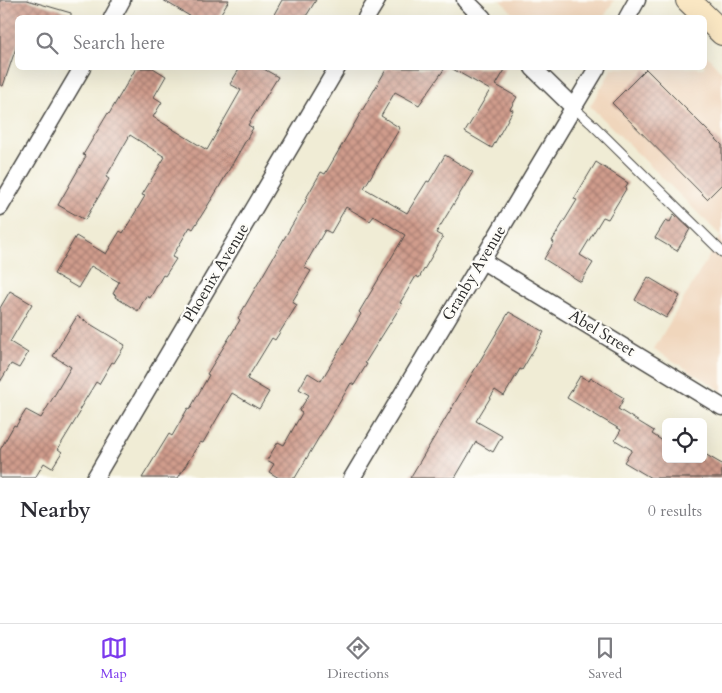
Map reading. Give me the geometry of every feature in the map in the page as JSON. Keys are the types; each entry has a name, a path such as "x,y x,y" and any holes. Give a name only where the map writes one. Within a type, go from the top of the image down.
{"main road":[{"path":"688,0 703,15"},
{"path":"707,19 722,34"}],"street":[{"path":"114,15 122,0"},
{"path":"368,15 377,0"},
{"path":"466,0 480,15"},
{"path":"629,15 637,0"},
{"path":"0,207 81,70"},
{"name":"Phoenix Avenue","path":"95,478 336,70"},
{"path":"536,70 573,107"},
{"name":"Granby Avenue","path":"352,478 596,70"},
{"name":"Abel Street","path":"481,260 722,406"}],"lane":[{"path":"573,107 593,124 722,252"}],"shaded area":[{"path":"501,0 614,0 605,15 514,15"},
{"path":"707,56 722,72 722,391 654,349 721,236 590,106 612,70 707,70"}],"building":[{"path":"0,0 27,0 71,13 71,15 15,15 15,51 3,86 0,85"},
{"path":"163,0 229,0 220,15 188,15"},
{"path":"282,0 316,0 307,15 274,15"},
{"path":"135,70 156,70 166,76 154,97 162,102 153,117 207,150 241,90 230,84 239,70 266,70 278,77 248,125 253,128 218,189 193,229 190,227 172,257 176,259 165,276 163,275 150,298 146,296 138,311 113,294 119,282 91,266 78,288 54,274 76,236 106,254 120,231 123,233 145,196 142,195 165,157 130,135 106,177 109,179 85,220 58,205 86,156 83,155"},
{"path":"386,70 444,70 419,105 395,92 381,116 400,128 364,188 407,213 445,155 473,172 436,233 443,237 419,278 416,276 400,303 402,304 365,363 367,364 354,385 351,383 295,478 279,478 269,472 274,464 267,460 278,442 284,445 302,413 299,411 309,395 299,389 308,373 321,381 405,235 374,216 370,221 346,207 331,233 325,230 304,267 311,271 292,302 297,305 275,340 272,338 247,379 269,392 259,409 232,393 203,443 200,442 178,478 142,478 169,434 172,436 188,408 190,409 209,375 207,374 240,320 238,318 321,172 325,174"},
{"path":"455,70 505,70 496,85 517,97 510,109 513,110 492,148 465,132 490,90"},
{"path":"647,70 722,145 722,184 707,199 612,103"},
{"path":"596,162 628,183 608,219 603,217 580,255 593,263 581,282 544,259 554,242 552,241 577,200 574,199"},
{"path":"674,214 690,229 677,251 655,238 666,220 670,222"},
{"path":"648,277 680,296 666,318 635,300"},
{"path":"10,291 32,304 10,342 28,353 19,368 11,364 0,382 0,308"},
{"path":"509,312 544,332 504,396 495,390 476,421 502,436 493,452 476,442 455,478 410,478"},
{"path":"77,316 125,345 99,384 96,382 79,410 81,411 58,449 62,452 52,468 44,463 35,478 0,478 0,450 14,425 16,426 26,410 41,418 71,367 53,356"},
{"path":"580,376 589,381 591,378 624,398 618,409 654,431 652,434 662,440 662,463 707,463 707,455 722,464 722,478 651,478 624,462 632,450 615,440 621,430 567,398"}]}
